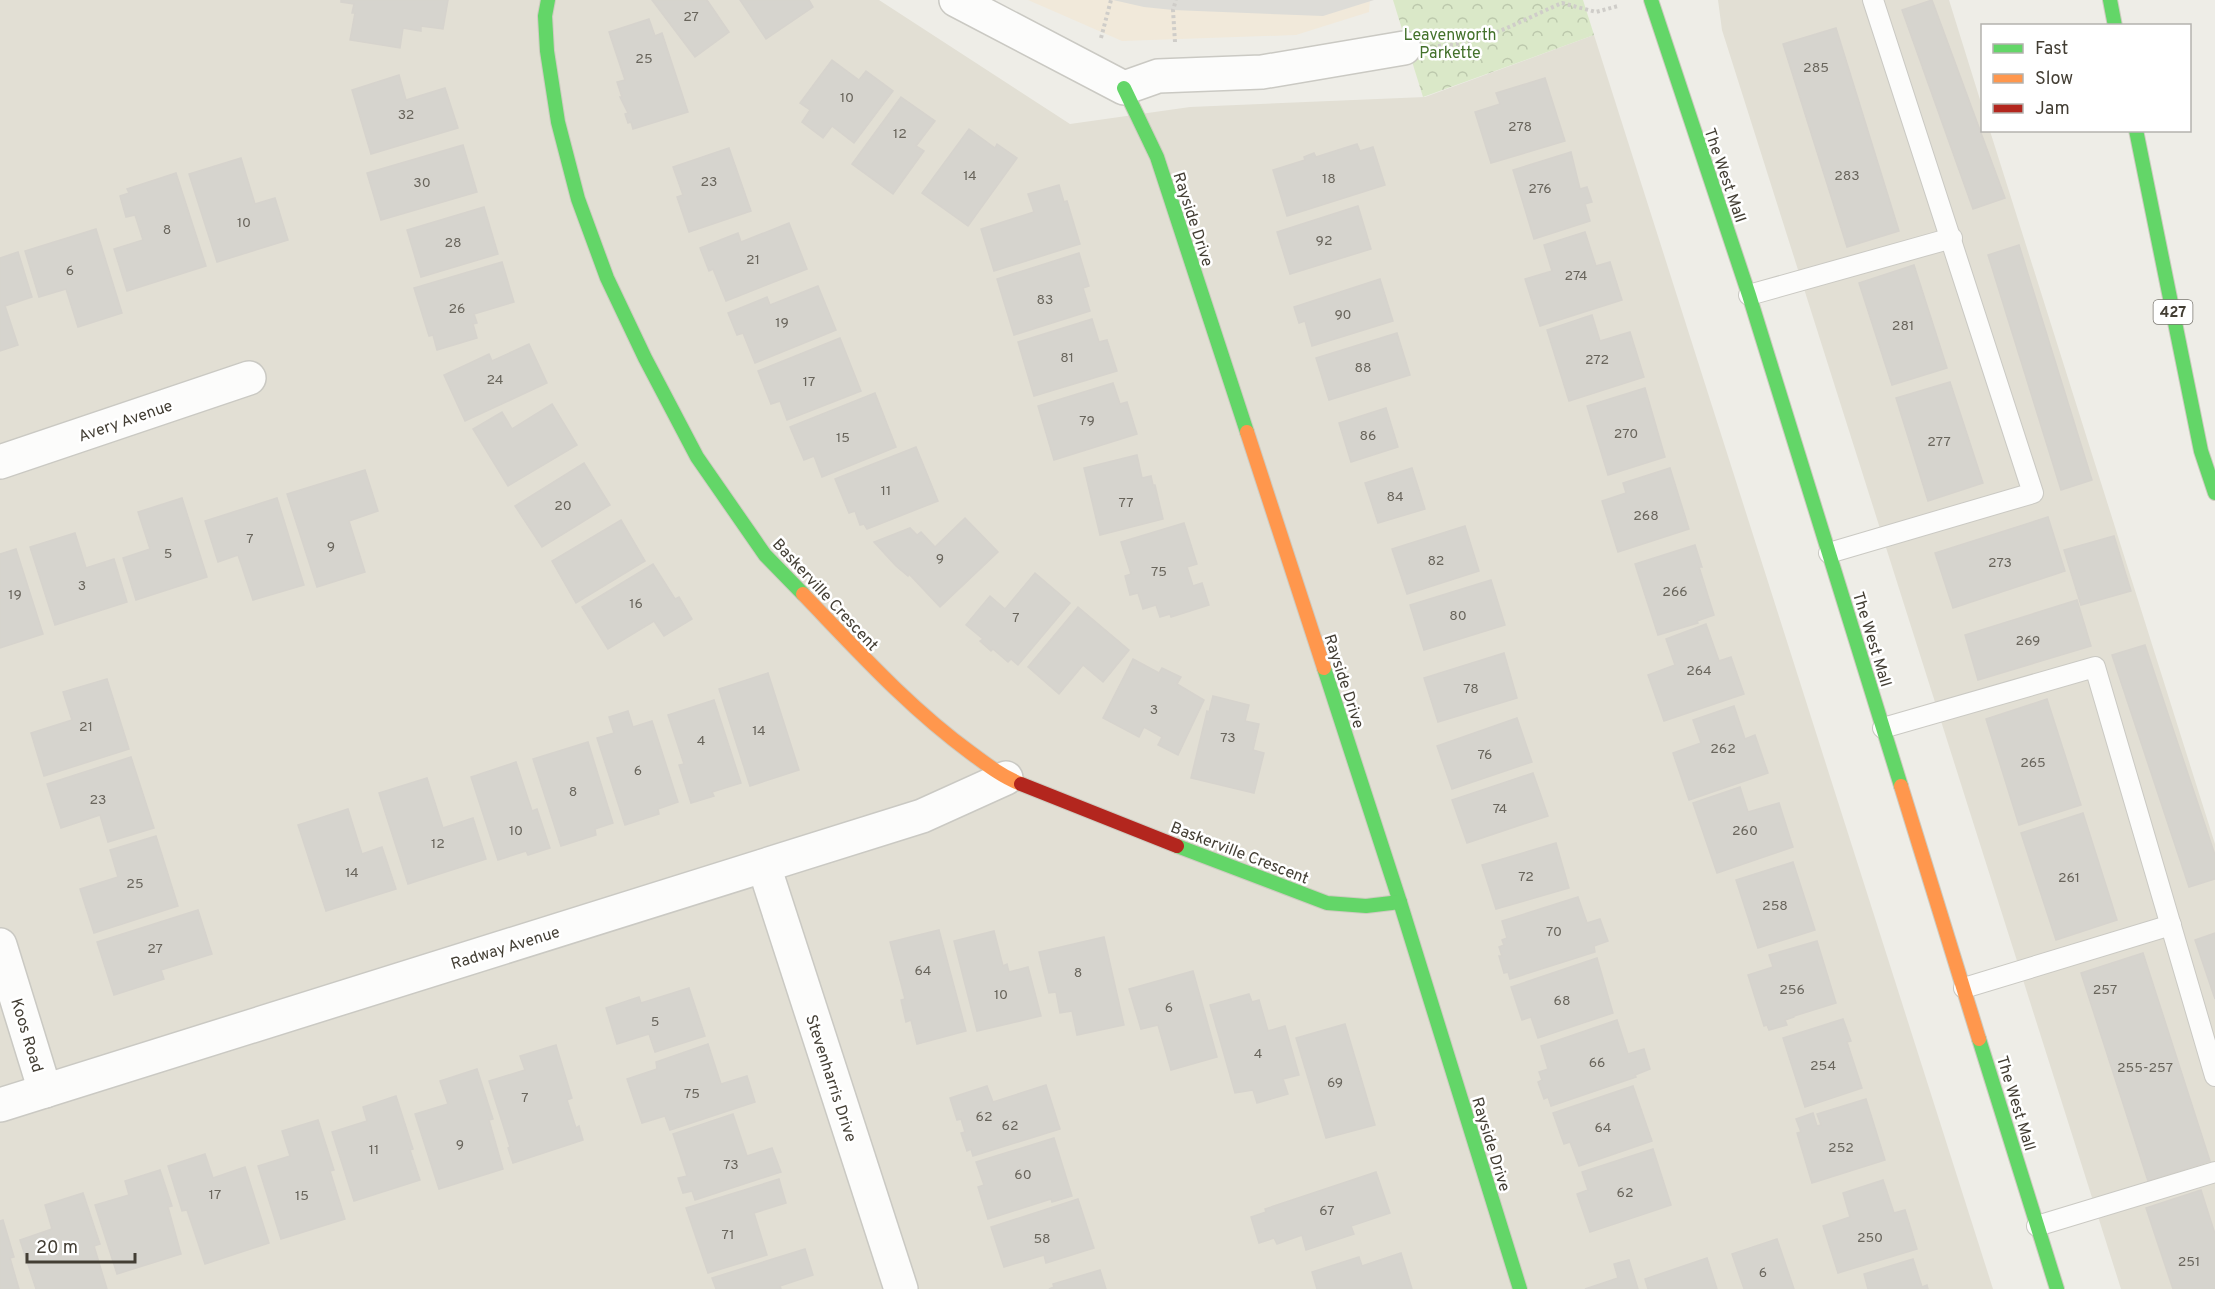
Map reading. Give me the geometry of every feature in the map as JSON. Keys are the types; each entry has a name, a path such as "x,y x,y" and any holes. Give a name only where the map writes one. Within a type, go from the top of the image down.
{"main road":[{"name":"Baskerville Crescent","path":"548,0 545,16 547,51 558,122 578,199 607,278 645,358 697,457 765,555 903,698 949,736 1006,777 1091,814 1327,903 1366,906 1400,902"},
{"name":"The West Mall","path":"1651,0 1749,295 2057,1289"},
{"path":"2110,0 2115,24"},
{"name":"Rayside Drive","path":"1124,88 1157,157 1400,902 1520,1289"},
{"name":"427","path":"2136,132 2202,452 2215,493"}],"street":[{"path":"956,0 1124,88 1158,76 1262,72 1404,48"},
{"name":"Avery Avenue","path":"0,462 249,378"},
{"name":"Radway Avenue","path":"0,1105 922,816 1006,777"},
{"name":"Stevenharris Drive","path":"764,866 901,1289"},
{"name":"Koos Road","path":"0,945 45,1091"}],"lane":[{"path":"1829,553 2033,493 1874,0"},
{"path":"1749,295 1952,238"},
{"path":"1883,728 2095,667 2215,1076"},
{"path":"1964,988 2171,925"},
{"path":"2037,1226 2215,1172"}],"path":[{"path":"1404,48 1448,45 1500,32 1562,3 1596,12 1628,3"}],"shaded area":[{"path":"0,0 879,0 1070,124 1190,107 1425,97 1594,35 1993,1289 0,1289"},
{"path":"1028,0 1370,0 1369,12 1296,35 1122,41"},
{"path":"1113,0 1374,0 1323,16 1173,10 1144,7"},
{"path":"1718,0 1949,0 1981,103 1981,132 1990,132 2215,844 2215,1289 2121,1289 1722,30"}],"green space":[{"name":"Leavenworth Parkette","path":"1393,0 1583,0 1594,35 1423,97"}],"building":[{"path":"341,0 448,0 443,29 421,26 421,31 403,28 400,48 350,40 355,13 352,13 354,4 341,2"},
{"path":"652,0 707,0 729,32 695,57"},
{"path":"740,0 809,0 813,7 766,39"},
{"path":"1932,0 2005,198 1973,209 1902,10"},
{"path":"649,19 655,36 662,33 688,112 633,129 631,122 628,123 625,114 628,113 620,97 622,97 617,82 625,80 609,32"},
{"path":"1836,28 1899,231 1847,247 1783,44"},
{"path":"832,60 859,80 866,71 893,91 854,143 832,126 823,138 802,122 810,110 800,103"},
{"path":"399,75 406,100 445,88 458,128 371,154 352,90"},
{"path":"1545,78 1565,141 1491,163 1475,112 1500,104 1496,93"},
{"path":"901,97 935,121 916,146 924,151 893,194 852,164"},
{"path":"969,129 995,148 997,144 1017,158 968,226 922,193"},
{"path":"1357,144 1360,151 1373,147 1385,185 1287,216 1273,170 1305,160 1304,157 1314,153 1316,157"},
{"path":"463,145 477,192 381,220 367,173"},
{"path":"729,148 751,211 689,232 677,197 683,195 673,167"},
{"path":"1571,152 1580,189 1587,187 1592,202 1585,204 1590,221 1534,239 1513,170"},
{"path":"241,158 255,204 275,198 288,240 217,262 189,174"},
{"path":"176,173 206,266 127,291 114,249 143,240 135,215 126,217 120,196 129,193 127,189"},
{"path":"1059,185 1064,202 1067,201 1080,244 994,271 981,229 1034,212 1028,194"},
{"path":"1358,206 1371,249 1290,274 1277,232"},
{"path":"484,207 498,254 421,277 407,230"},
{"path":"789,223 807,269 726,301 713,269 709,271 700,248 738,233 741,242"},
{"path":"96,229 122,313 78,327 66,289 39,297 25,251"},
{"path":"1585,232 1596,266 1610,262 1622,300 1540,326 1525,279 1552,271 1544,245"},
{"path":"2019,245 2092,480 2061,490 1988,255"},
{"path":"18,252 32,297 5,306 18,345 0,351 0,258"},
{"path":"1079,253 1089,286 1083,288 1090,311 1014,335 997,279"},
{"path":"502,262 514,302 474,314 477,323 473,324 477,338 437,350 433,335 429,336 414,288"},
{"path":"1914,265 1947,368 1892,385 1859,283"},
{"path":"1380,279 1393,321 1312,346 1305,321 1299,323 1294,307"},
{"path":"818,286 836,330 755,363 743,333 737,335 728,313 767,297 770,305"},
{"path":"1592,315 1600,341 1630,332 1644,377 1569,401 1547,330"},
{"path":"1092,319 1099,342 1107,340 1117,371 1034,396 1018,342"},
{"path":"1397,333 1410,375 1329,400 1316,358"},
{"path":"840,338 861,391 787,420 780,401 771,404 758,371"},
{"path":"529,344 547,383 465,421 444,375 489,354 492,361"},
{"path":"1950,382 1983,483 1928,501 1896,398"},
{"path":"1113,383 1120,404 1127,402 1137,434 1054,460 1038,406"},
{"path":"1645,388 1665,457 1608,475 1587,406"},
{"path":"875,393 896,447 822,477 814,456 804,460 790,427"},
{"path":"552,404 577,445 508,486 473,429 502,412 512,429"},
{"path":"1386,408 1398,447 1351,462 1339,423"},
{"path":"916,447 938,501 867,529 864,524 860,525 855,511 849,513 835,479"},
{"path":"1137,455 1142,478 1151,476 1153,485 1155,485 1163,519 1100,535 1084,468"},
{"path":"584,463 610,505 542,547 515,506"},
{"path":"1412,468 1425,509 1378,523 1365,483"},
{"path":"1670,468 1689,529 1618,552 1602,501 1626,493 1623,483"},
{"path":"365,470 378,511 349,521 365,572 317,587 287,494"},
{"path":"182,498 207,577 136,600 123,558 150,549 138,512"},
{"path":"277,498 304,585 253,600 238,555 218,562 205,521"},
{"path":"2048,517 2065,571 1953,608 1935,553"},
{"path":"965,518 998,552 940,607 874,542 910,528 917,535 921,532 935,547"},
{"path":"621,520 645,561 576,603 552,561"},
{"path":"1184,523 1197,564 1187,567 1193,586 1202,583 1209,605 1171,617 1170,614 1160,617 1156,605 1143,609 1138,593 1130,595 1125,576 1131,574 1121,542"},
{"path":"1465,526 1479,571 1407,594 1392,549"},
{"path":"75,533 86,568 114,559 127,602 55,625 30,547"},
{"path":"2114,536 2131,591 2081,605 2064,550"},
{"path":"1695,545 1702,567 1699,567 1714,615 1697,621 1698,623 1658,635 1635,564"},
{"path":"16,549 43,634 0,648 0,554"},
{"path":"653,564 675,599 679,597 692,619 664,636 654,621 608,649 582,607"},
{"path":"1035,573 1070,603 1018,665 1011,659 1008,662 993,649 991,651 980,641 983,639 966,625 990,596 1005,609"},
{"path":"1491,580 1505,625 1424,650 1410,605"},
{"path":"2077,600 2091,646 1978,680 1965,635"},
{"path":"1078,607 1129,650 1103,682 1083,665 1059,694 1028,667"},
{"path":"1706,624 1719,661 1731,657 1744,694 1664,721 1648,675 1675,665 1666,639"},
{"path":"2145,645 2215,855 2215,879 2189,887 2112,655"},
{"path":"1504,653 1517,698 1438,722 1424,678"},
{"path":"1133,659 1159,673 1162,668 1181,677 1177,684 1204,700 1178,755 1158,745 1162,737 1144,727 1139,737 1103,718"},
{"path":"768,673 799,770 750,786 719,689"},
{"path":"107,679 129,749 44,776 31,733 72,720 63,692"},
{"path":"1213,696 1249,705 1245,721 1259,724 1253,750 1264,753 1254,793 1191,778 1207,711 1209,712"},
{"path":"2047,699 2081,805 2019,825 1986,719"},
{"path":"714,700 741,783 712,792 714,796 691,803 679,765 684,764 668,715"},
{"path":"1734,706 1745,739 1755,735 1768,773 1689,800 1673,753 1701,743 1693,720"},
{"path":"628,711 633,727 652,721 678,802 658,809 659,814 625,825 597,738 614,733 609,717"},
{"path":"1517,718 1532,762 1452,789 1437,746"},
{"path":"588,742 613,823 595,829 596,835 561,846 533,759"},
{"path":"131,757 154,828 108,842 100,815 61,828 47,784"},
{"path":"516,762 532,811 537,809 550,848 528,855 526,851 498,860 471,777"},
{"path":"1533,773 1548,816 1467,843 1452,800"},
{"path":"427,778 443,828 473,818 486,859 408,884 379,793"},
{"path":"1740,787 1748,812 1779,803 1793,847 1717,873 1693,803"},
{"path":"348,809 362,854 382,847 396,889 326,911 298,825"},
{"path":"2083,813 2117,920 2056,940 2021,833"},
{"path":"156,836 178,906 94,933 80,889 118,877 110,850"},
{"path":"1556,843 1569,888 1496,909 1482,865"},
{"path":"1793,862 1815,930 1758,948 1736,880"},
{"path":"1578,897 1587,923 1600,919 1608,941 1594,946 1595,952 1510,979 1508,972 1504,973 1499,956 1502,956 1499,947 1504,945 1502,940 1507,938 1502,921"},
{"path":"198,910 212,954 161,970 164,979 114,995 97,942"},
{"path":"939,930 966,1031 917,1044 911,1020 906,1022 901,1000 905,999 890,942"},
{"path":"994,931 1003,966 1007,964 1009,972 1028,967 1041,1016 977,1031 954,941"},
{"path":"2215,933 2215,999 2195,940"},
{"path":"1104,937 1124,1025 1077,1035 1072,1011 1060,1013 1056,992 1049,993 1039,952"},
{"path":"1817,941 1836,1003 1794,1016 1785,1020 1787,1025 1769,1030 1767,1025 1764,1026 1748,975 1773,967 1769,955"},
{"path":"2143,953 2210,1161 2148,1181 2081,973"},
{"path":"1597,958 1613,1013 1538,1038 1531,1017 1522,1020 1511,987"},
{"path":"1193,971 1217,1057 1171,1070 1158,1025 1141,1029 1129,989"},
{"path":"689,988 705,1036 655,1052 649,1034 617,1044 606,1008 639,997 641,1003"},
{"path":"1249,994 1252,1002 1259,1000 1268,1031 1285,1026 1299,1075 1283,1079 1288,1094 1257,1103 1253,1090 1235,1093 1210,1005"},
{"path":"1843,1019 1851,1041 1847,1042 1862,1088 1805,1107 1783,1038"},
{"path":"1617,1020 1628,1054 1644,1049 1650,1069 1635,1075 1636,1077 1551,1106 1548,1097 1544,1099 1538,1082 1542,1080 1539,1072 1548,1069 1541,1046"},
{"path":"1345,1024 1375,1125 1326,1138 1296,1038"},
{"path":"708,1044 721,1084 747,1076 755,1102 670,1130 665,1116 642,1123 627,1079 657,1069 656,1062"},
{"path":"556,1045 572,1098 567,1100 576,1128 579,1126 583,1140 513,1163 489,1081 525,1070 520,1056"},
{"path":"477,1069 493,1119 489,1120 503,1169 439,1189 415,1114 448,1104 440,1081"},
{"path":"1046,1085 1060,1129 973,1156 971,1149 967,1151 961,1133 965,1132 961,1119 957,1120 950,1098 987,1086 993,1102"},
{"path":"1633,1086 1652,1141 1579,1166 1570,1142 1564,1144 1553,1113"},
{"path":"396,1096 420,1180 354,1201 332,1132 367,1121 363,1107"},
{"path":"1866,1099 1885,1160 1812,1183 1797,1133 1801,1132 1796,1119 1813,1113 1817,1126 1821,1125 1817,1114"},
{"path":"733,1114 747,1156 772,1148 781,1172 695,1200 692,1191 683,1193 678,1178 687,1176 673,1134"},
{"path":"318,1120 334,1170 330,1171 345,1219 281,1239 258,1166 290,1156 282,1131"},
{"path":"1054,1138 1072,1196 1052,1202 1051,1199 988,1219 978,1187 984,1185 976,1162"},
{"path":"1653,1149 1671,1205 1590,1232 1577,1194 1588,1190 1582,1172"},
{"path":"205,1154 213,1178 245,1167 269,1243 205,1264 187,1210 182,1211 168,1166"},
{"path":"160,1170 172,1206 168,1207 181,1254 117,1274 95,1205 129,1195 125,1181"},
{"path":"1376,1172 1390,1213 1351,1226 1354,1234 1306,1250 1302,1235 1277,1244 1274,1238 1259,1243 1251,1217 1266,1212 1265,1209"},
{"path":"779,1179 786,1203 754,1213 767,1255 708,1273 686,1208"},
{"path":"1883,1180 1894,1213 1905,1210 1917,1249 1838,1273 1823,1226 1850,1217 1843,1193"},
{"path":"2201,1190 2215,1234 2215,1289 2173,1289 2146,1208"},
{"path":"83,1193 100,1244 94,1246 107,1289 36,1289 20,1240 52,1229 45,1205"},
{"path":"1078,1199 1094,1248 1046,1263 1044,1255 1004,1267 991,1227"},
{"path":"3,1220 14,1257 10,1258 19,1289 0,1289 0,1221"},
{"path":"1777,1239 1794,1289 1744,1289 1732,1254"},
{"path":"805,1249 813,1275 780,1286 781,1289 716,1289 712,1278"},
{"path":"1401,1253 1412,1289 1317,1289 1312,1272 1359,1257 1362,1266"},
{"path":"1707,1258 1717,1289 1648,1289 1645,1279"},
{"path":"1913,1259 1922,1287 1927,1285 1928,1289 1868,1289 1864,1274"},
{"path":"1629,1260 1638,1289 1585,1289 1618,1278 1614,1264"},
{"path":"1100,1270 1106,1289 1049,1289 1054,1287 1053,1284"}],"traffic: fast":[{"path":"548,0 545,16 547,51 558,122 578,199 607,278 645,358 697,457 765,555 803,594"},
{"path":"1651,0 1749,295 1901,786"},
{"path":"2110,0 2115,24"},
{"path":"1124,88 1157,157 1247,432"},
{"path":"2136,132 2201,451 2215,493"},
{"path":"1324,668 1400,902 1520,1289"},
{"path":"1177,846 1327,903 1366,906 1400,902"},
{"path":"1979,1039 2057,1289"}],"traffic: slow":[{"path":"1247,432 1324,668"},
{"path":"803,594 926,717 989,766 1021,784"},
{"path":"1901,786 1979,1039"}],"traffic: jam":[{"path":"1021,784 1177,846"}]}
